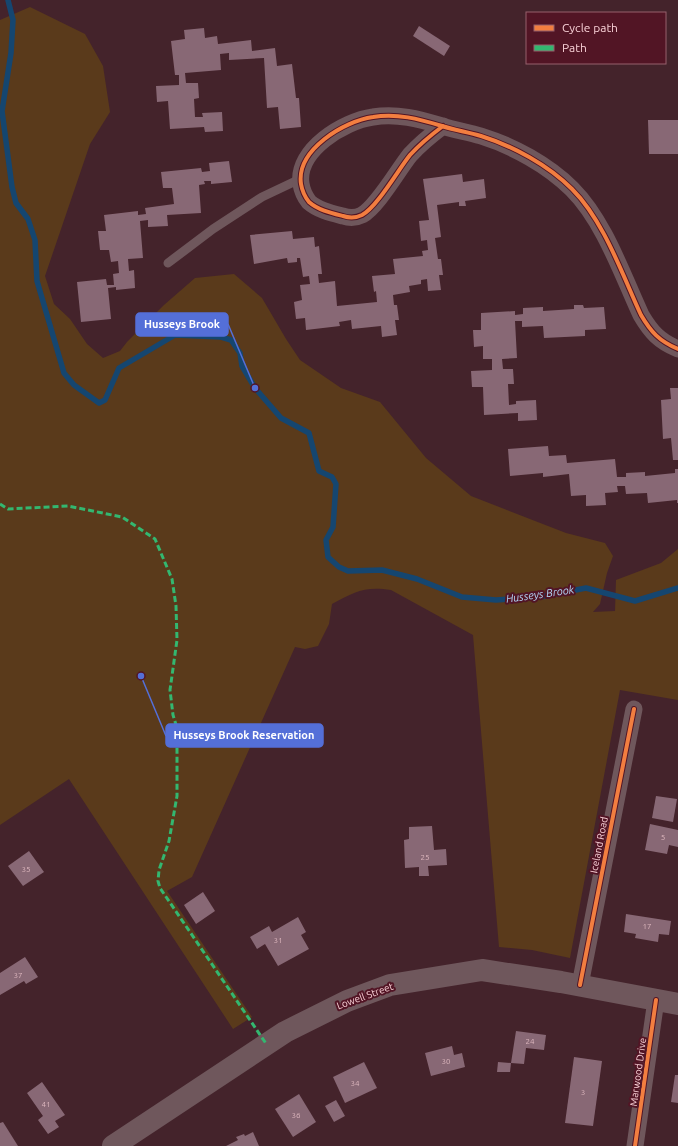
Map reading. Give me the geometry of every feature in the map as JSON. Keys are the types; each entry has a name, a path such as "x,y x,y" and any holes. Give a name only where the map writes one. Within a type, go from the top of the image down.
{"main road":[{"name":"Lowell Street","path":"113,1146 285,1032 347,1001 390,985 482,970 678,1004"}],"street":[{"path":"443,126 410,155 372,206 362,215 356,217 346,217 326,212 309,201 304,194 300,178 302,166 312,152 324,140 354,121 388,115 421,119 499,142 538,163 556,175 572,190 597,221 641,315 649,328 656,337 678,349"},
{"name":"Iceland Road","path":"580,986 634,708"},
{"name":"Marwood Drive","path":"635,1146 656,1000"}],"lane":[{"path":"168,263 213,229 262,197 300,178"}],"shaded area":[{"path":"30,7 85,34 103,66 110,112 90,144 45,276 54,304 70,319 87,344 103,358 120,351 164,305 195,278 234,274 262,298 300,360 341,388 380,402 426,458 471,496 566,533 605,543 613,556 607,573 600,604 593,612 615,611 616,580 661,563 678,549 678,700 620,690 570,958 532,950 499,947 473,635 391,590 374,589 360,591 332,604 329,624 318,646 305,649 295,647 192,877 167,891 252,1017 233,1029 69,779 0,825 0,20"}],"building":[{"path":"419,26 450,46 444,56 413,36"},
{"path":"204,28 205,38 217,36 218,44 251,40 252,51 275,48 277,66 292,64 296,98 299,98 301,127 280,129 278,107 267,108 264,58 229,60 229,53 220,54 221,70 185,73 186,83 198,83 199,98 194,99 195,117 203,117 202,113 222,112 223,131 205,132 204,127 170,129 168,101 157,102 156,86 179,85 179,75 175,75 171,41 185,39 184,30"},
{"path":"648,120 678,120 678,154 649,154"},
{"path":"229,161 232,182 211,184 211,181 204,181 205,184 199,185 201,213 167,215 168,226 148,227 148,220 140,221 143,258 128,259 129,271 134,270 135,288 116,290 116,287 108,288 111,319 81,322 77,282 106,279 107,285 114,285 113,274 119,273 118,261 111,262 109,250 100,250 98,231 106,231 104,215 138,211 138,215 146,214 145,208 174,204 172,188 163,188 161,172 201,168 202,172 210,171 209,163"},
{"path":"462,174 463,182 484,179 486,198 465,201 466,206 459,206 459,202 437,205 441,237 435,238 438,259 441,259 443,275 439,275 441,290 428,291 427,279 421,280 421,284 409,286 410,292 393,295 394,305 397,305 399,320 395,320 397,335 382,337 381,326 352,329 351,320 339,322 340,326 306,330 305,318 296,319 294,302 302,300 300,285 310,284 309,276 303,277 300,258 297,258 297,262 288,263 287,258 254,264 250,235 292,231 293,239 314,237 315,247 319,246 322,274 318,274 319,283 335,281 337,306 377,302 372,276 395,274 393,259 423,256 422,251 428,250 427,240 421,241 419,221 429,220 423,179"},
{"path":"574,305 583,305 584,308 604,307 606,329 585,330 585,336 544,338 543,326 522,327 522,321 515,321 517,358 502,359 503,369 513,369 514,384 508,384 509,405 516,404 516,401 536,400 537,420 518,421 518,413 484,415 483,387 472,387 471,371 492,370 492,359 483,359 483,346 474,347 473,330 481,330 481,313 515,311 515,315 523,314 523,308 543,307 543,311 574,309"},
{"path":"670,388 678,388 678,460 673,460 671,438 663,439 661,400 671,399"},
{"path":"548,446 549,456 566,455 567,463 615,459 617,477 626,477 626,473 645,472 645,476 675,473 675,469 678,469 678,503 677,500 648,503 647,493 626,494 625,486 617,486 618,492 605,493 606,505 586,506 586,495 571,496 569,474 543,477 543,473 510,476 508,449"},
{"path":"656,796 677,799 673,822 652,818"},
{"path":"650,824 678,830 678,847 669,845 667,854 645,850"},
{"path":"432,826 434,850 446,849 447,865 428,866 429,876 419,876 419,867 405,868 404,840 409,839 409,827"},
{"path":"29,851 44,872 23,886 8,866"},
{"path":"203,892 215,911 196,924 184,905"},
{"path":"626,914 671,921 669,935 659,934 658,942 635,938 636,934 624,932"},
{"path":"298,917 306,932 301,935 309,949 278,966 265,944 257,949 250,937 269,926 272,932"},
{"path":"25,957 38,977 26,984 24,981 0,995 0,973"},
{"path":"516,1031 546,1035 544,1050 526,1048 524,1064 511,1063"},
{"path":"452,1046 454,1055 462,1053 465,1067 431,1076 425,1053"},
{"path":"574,1057 602,1061 593,1126 565,1123"},
{"path":"364,1062 377,1088 345,1103 333,1077"},
{"path":"498,1062 511,1063 510,1072 497,1072"},
{"path":"675,1075 678,1075 678,1103 671,1102"},
{"path":"42,1082 65,1115 55,1121 59,1127 48,1134 38,1120 43,1116 27,1093"},
{"path":"299,1094 316,1122 293,1137 275,1109"},
{"path":"336,1100 345,1116 334,1122 325,1106"},
{"path":"3,1122 18,1146 0,1146 0,1123"},
{"path":"253,1132 259,1146 226,1146 238,1140 236,1137 244,1134 245,1136"}],"waterway":[{"name":"Husseys Brook","path":"8,0 13,20 11,53 2,111 12,187 16,203 28,219 35,240 37,281 64,373 74,385 99,403 105,400 119,368 175,335 221,337 231,340 240,353 242,366 255,388 281,418 309,433 319,471 332,477 336,484 333,527 326,540 328,557 339,567 348,571 382,570 417,579 462,597 496,600 540,597 586,588 635,601 678,588"}],"marked path":[{"path":"0,504 8,509 68,506 122,517 155,539 172,579 176,606 177,640 170,690 173,715 177,728 177,796 169,841 159,870 158,881 160,888 267,1045"}],"cycle path":[{"path":"443,126 439,129 434,133 418,147 410,155 381,196 368,211 362,215 348,217 334,214 316,207 309,202 305,196 301,184 301,172 306,160 314,149 324,139 336,131 361,120 382,116 408,117 433,123 493,140 530,157 563,180 572,189 594,216 603,232 641,315 652,331 666,343 678,349"},
{"path":"580,985 634,709"},
{"path":"635,1146 656,1000"}],"place":[{"name":"Husseys Brook","path":"255,388"},
{"name":"Husseys Brook Reservation","path":"141,676"}]}
